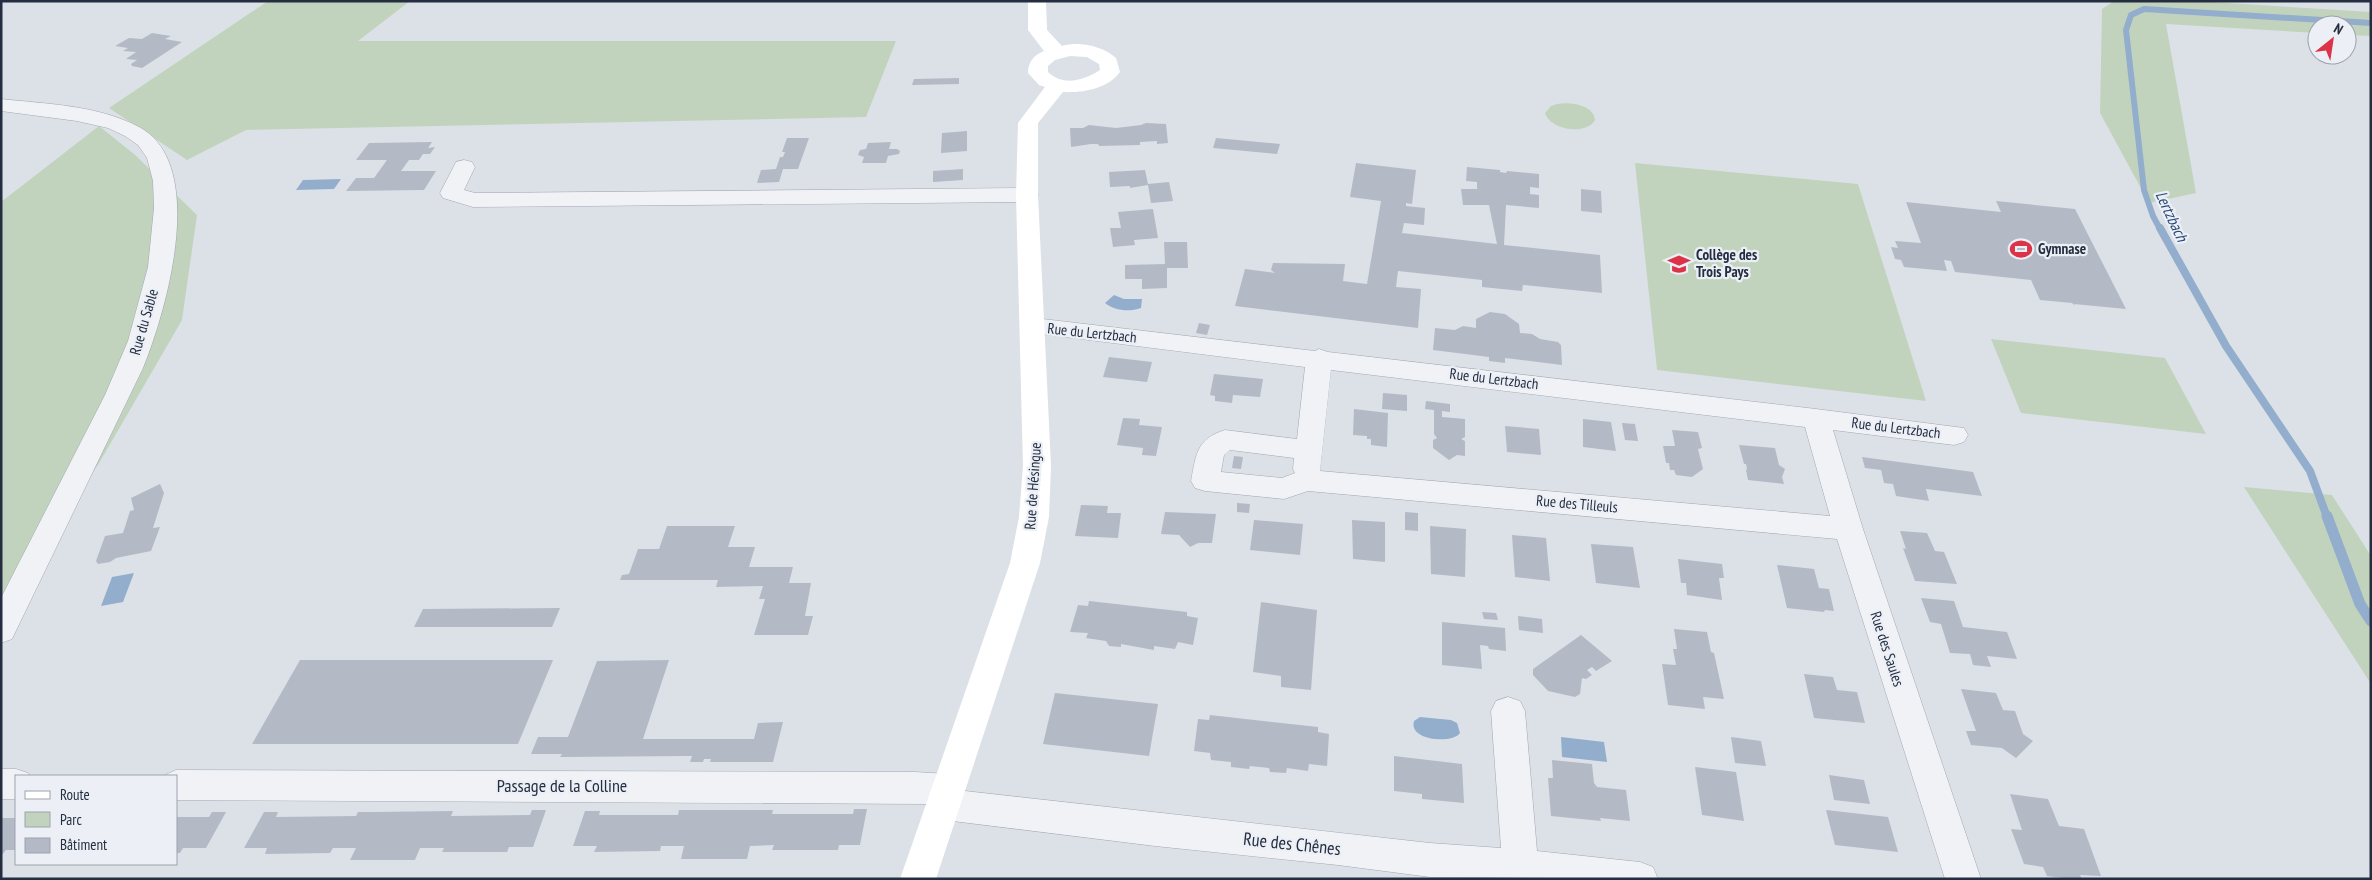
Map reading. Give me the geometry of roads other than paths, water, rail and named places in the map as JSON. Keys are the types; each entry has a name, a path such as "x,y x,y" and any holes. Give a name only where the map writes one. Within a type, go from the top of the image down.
{"main road":[{"path":"1037,1 1035,25 1043,41 1057,52"},
{"path":"1076,50 1094,52 1109,62 1110,72 1100,81 1087,86 1057,86 1047,83 1037,72 1040,60 1057,52 1076,50"},
{"name":"Rue de Hésingue","path":"918,879 1025,563 1034,517 1037,466 1034,326 1027,195 1028,123 1057,86"}],"street":[{"name":"Rue du Sable","path":"1,105 72,113 115,124 132,132 146,141 158,155 165,180 165,189 163,252 141,340 122,387 1,630"},
{"path":"464,167 451,193 473,200 1027,195"},
{"name":"Rue du Lertzbach","path":"1034,326 1319,358 1954,435"},
{"path":"1306,480 1319,358"},
{"name":"Rue des Saules","path":"1816,418 1848,529 1963,879"},
{"name":"Rue des Tilleuls","path":"1308,450 1225,440 1211,450 1205,481 1284,489 1306,480 1848,529"},
{"path":"1508,711 1520,866"},
{"path":"1,784 15,784"},
{"name":"Passage de la Colline","path":"178,785 915,788 946,797"},
{"name":"Rue des Chênes","path":"946,797 1430,860 1520,866 1640,879"}],"water":[{"path":"341,179 334,189 296,190 303,180"},
{"path":"1114,295 1124,299 1142,299 1141,308 1122,310 1113,308 1105,303"},
{"path":"134,573 123,602 101,606 112,577"},
{"path":"1420,717 1451,720 1457,723 1460,733 1449,739 1432,739 1424,736 1414,728 1414,721"},
{"path":"1561,737 1604,742 1607,762 1562,757"}],"waterway":[{"name":"Lertzbach","path":"2160,229 2153,216 2144,190 2126,30 2131,15 2144,9 2371,23"},
{"name":"Lertzbach","path":"2160,228 2226,346 2310,471 2327,517"},
{"name":"Lertzbach","path":"2327,516 2360,604 2371,621"}],"place":[{"name":"Gymnase","path":"2021,249"},
{"name":"Collège des Trois Pays","path":"1679,264"}]}
